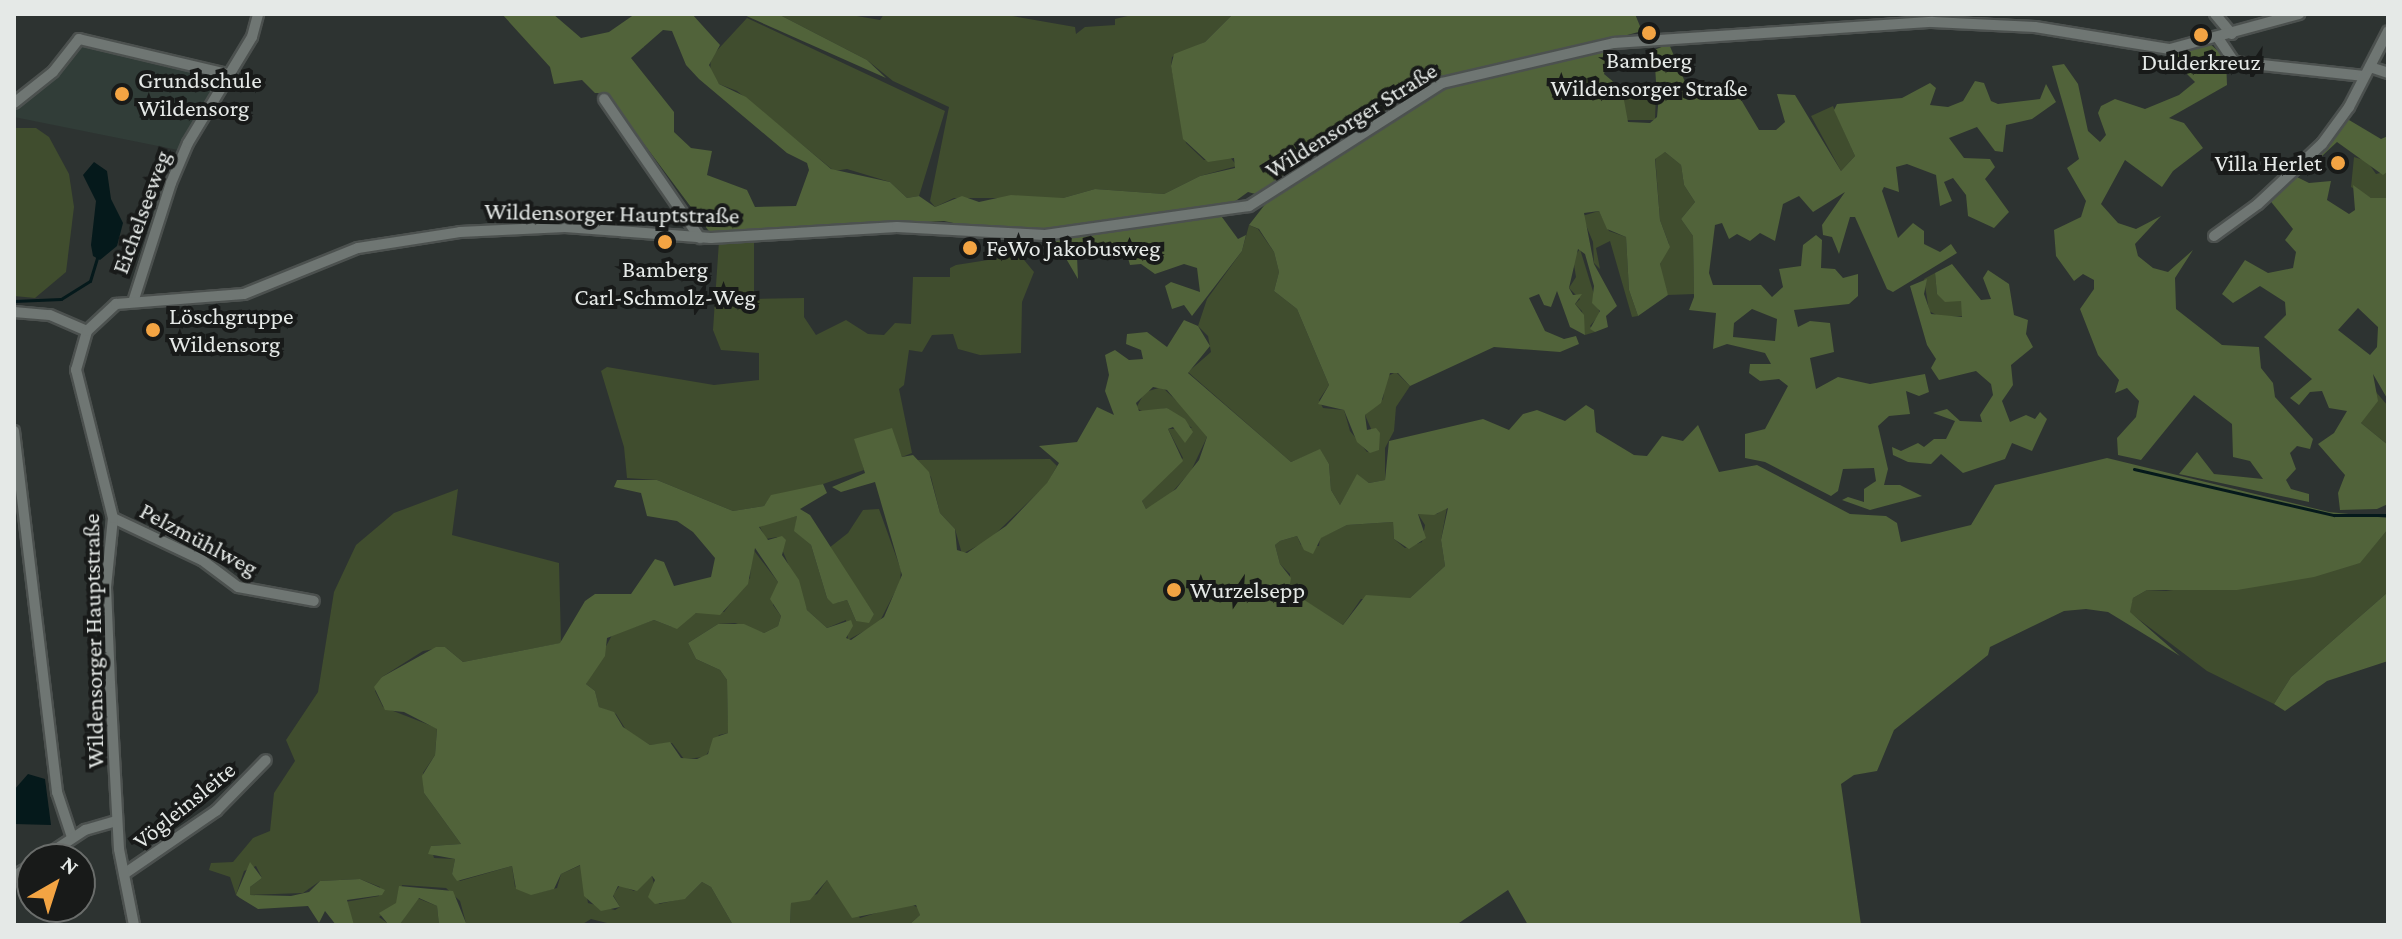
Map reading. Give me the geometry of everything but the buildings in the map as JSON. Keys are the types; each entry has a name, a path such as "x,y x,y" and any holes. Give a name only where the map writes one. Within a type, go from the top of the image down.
{"street":[{"name":"Eichelseeweg","path":"134,299 171,183 188,143 231,75 258,14"},
{"path":"2215,14 2232,34"},
{"name":"Wildensorger Straße","path":"897,227 1045,235 1249,206 1442,83 1603,44 1932,22 2035,27 2156,49 2218,38 2299,14"},
{"path":"2214,236 2305,163 2336,126 2388,31"},
{"path":"2218,38 2234,62 2388,73"},
{"path":"14,103 53,72 79,39 231,75"},
{"path":"604,99 700,238"},
{"name":"Wildensorger Hauptstraße","path":"134,925 117,821 106,587 113,518 78,383 78,350 87,331 110,307 134,299 244,294 358,248 441,234 565,227 700,238 897,227"},
{"path":"14,312 50,315 87,331"},
{"path":"14,432 57,792 72,837"},
{"name":"Pelzmühlweg","path":"113,518 202,560 234,586 314,601"},
{"name":"Vögleinsleite","path":"124,874 216,811 266,760"},
{"path":"64,843 117,821"}],"shaded area":[{"name":"Grundschule Wildensorg","path":"79,46 213,73 214,88 178,150 14,117 14,109 43,87"},
{"path":"94,162 107,171 111,199 123,223 117,246 100,260 93,256 91,245 96,201 83,175"},
{"path":"28,774 45,779 51,825 14,824 14,790"}],"green space":[{"path":"502,14 553,14 581,38 609,32 635,14 692,14 720,45 709,65 719,84 746,97 831,169 890,182 907,198 919,196 935,207 962,196 979,202 1011,195 1063,198 1095,189 1164,194 1200,176 1235,168 1234,158 1208,162 1183,139 1171,66 1174,54 1205,42 1233,14 1635,14 1642,31 1613,39 1604,74 1622,89 1628,122 1650,123 1657,117 1659,95 1651,89 1656,82 1654,50 1669,44 1688,89 1708,100 1737,93 1759,130 1776,130 1785,122 1777,94 1795,95 1841,171 1855,156 1834,110 1837,104 1902,98 1930,83 1936,88 1930,105 1948,107 1963,101 1975,81 1984,83 1991,101 1998,104 2040,99 2046,84 2056,102 2032,119 2006,125 2003,152 1995,151 1977,127 1949,138 1964,158 1990,159 1995,167 1985,179 2009,212 1994,228 1968,216 1966,195 1953,178 1944,182 1952,201 1940,206 1936,175 1907,164 1896,167 1899,192 1884,187 1882,191 1898,238 1913,223 1924,231 1924,244 1940,252 1951,244 1957,253 1893,292 1887,289 1855,217 1850,217 1839,254 1832,237 1823,235 1822,225 1845,192 1813,212 1799,196 1783,204 1775,241 1760,233 1750,241 1737,234 1729,239 1722,223 1715,225 1709,273 1713,285 1761,285 1772,297 1783,287 1779,269 1801,266 1803,245 1816,235 1822,240 1821,268 1835,269 1843,278 1858,274 1858,296 1849,304 1794,310 1798,327 1810,321 1830,323 1834,352 1810,358 1816,389 1838,377 1870,384 1925,374 1929,392 1919,396 1906,391 1910,414 1889,416 1878,426 1888,469 1884,485 1900,485 1922,496 1870,510 1842,500 1848,497 1864,502 1864,489 1876,481 1874,468 1843,469 1838,491 1831,496 1765,462 1745,458 1745,434 1765,429 1788,386 1779,379 1760,381 1749,373 1750,364 1771,364 1765,353 1727,344 1713,349 1716,313 1689,310 1694,297 1693,236 1681,219 1695,202 1684,185 1681,165 1665,152 1655,159 1660,220 1670,247 1660,264 1668,295 1638,316 1629,290 1626,237 1607,229 1599,211 1584,213 1594,264 1617,306 1606,316 1608,327 1595,332 1590,329 1600,311 1592,303 1594,286 1585,254 1578,249 1569,288 1573,295 1582,294 1575,304 1584,315 1585,335 1570,327 1557,291 1551,307 1544,305 1539,294 1529,298 1545,331 1564,339 1576,336 1579,344 1560,352 1494,347 1410,386 1398,373 1390,373 1381,403 1365,415 1367,430 1376,428 1380,433 1379,450 1370,453 1357,442 1344,410 1318,404 1329,385 1297,309 1274,291 1279,272 1274,252 1259,229 1249,225 1270,198 1248,192 1219,213 1238,239 1246,235 1242,251 1192,316 1184,305 1172,309 1165,286 1171,282 1200,292 1197,268 1184,264 1155,274 1141,264 1130,265 1125,248 1118,246 1077,256 1078,279 1054,238 1028,239 944,221 711,234 606,93 595,93 582,80 554,84 550,67","holes":["663,30 672,31 686,65 699,79 787,153 807,163 809,170 796,206 755,207 747,190 707,175 712,151 691,148 674,132 674,112 631,58","1752,309 1777,319 1775,341 1733,337 1734,323"]},
{"path":"742,14 778,14 867,60 886,78"},
{"path":"778,14 845,14 880,20 884,14 1001,14 1075,27 1076,34 1085,27 1115,25 1115,19 1136,14 1233,14 1205,42 1172,57 1171,66 1186,143 1204,160 1230,157 1237,166 1200,176 1164,194 1095,189 1063,198 954,198 935,207 930,201 949,107 893,81 867,60"},
{"path":"747,18 945,111 919,196 907,198 890,182 847,169 834,171 737,91 719,84 710,72 711,57"},
{"path":"2209,43 2226,58 2227,85 2169,118 2184,123 2203,148 2173,171 2162,187 2125,160 2101,204 2118,223 2136,229 2161,216 2135,244 2138,256 2153,268 2168,272 2193,250 2175,278 2176,309 2222,345 2259,347 2261,368 2273,383 2275,397 2313,439 2310,449 2297,446 2290,453 2296,469 2286,480 2291,489 2309,494 2309,502 2179,474 2197,452 2214,474 2263,479 2250,461 2233,457 2232,424 2194,395 2141,460 2118,455 2117,438 2136,417 2139,401 2127,388 2115,393 2119,380 2098,355 2080,309 2094,289 2094,280 2083,274 2074,281 2056,256 2054,230 2081,217 2086,201 2067,168 2079,159 2052,66 2064,64 2078,84 2088,131 2100,142 2106,135 2098,113 2101,106 2115,99 2145,109 2179,95 2195,82 2168,55"},
{"path":"1622,89 1656,91 1655,120 1625,120"},
{"path":"1833,106 1855,156 1841,171 1811,116"},
{"path":"2344,117 2381,139 2388,136 2388,171 2383,175 2337,142 2322,156 2315,154"},
{"path":"14,128 36,128 49,137 69,174 74,207 66,272 35,298 14,296"},
{"path":"1665,152 1681,165 1684,185 1695,202 1681,219 1693,236 1694,294 1668,295 1662,285 1660,264 1669,244 1660,220 1655,155"},
{"path":"2354,157 2367,161 2376,174 2388,171 2388,198 2371,198 2351,187"},
{"path":"2295,176 2309,183 2331,181 2327,200 2349,214 2355,210 2353,185 2371,198 2388,198 2388,400 2373,374 2378,401 2361,423 2388,445 2388,504 2377,509 2340,510 2338,493 2345,475 2318,444 2334,433 2347,411 2329,408 2322,391 2310,392 2299,405 2290,398 2312,379 2264,337 2286,315 2285,302 2260,286 2233,303 2222,294 2245,260 2268,273 2293,268 2296,252 2285,240 2293,229 2268,198","holes":["2358,308 2378,327 2377,347 2370,355 2338,330"]},
{"path":"1599,211 1609,231 1626,237 1629,290 1638,316 1632,317 1610,241 1596,248 1600,269 1594,263 1593,242 1582,216"},
{"path":"1249,225 1258,229 1274,252 1279,272 1274,291 1297,309 1329,385 1319,400 1323,408 1344,410 1350,431 1367,452 1379,447 1365,415 1383,399 1386,377 1396,372 1410,386 1396,407 1394,431 1385,448 1385,480 1369,483 1357,475 1340,505 1331,490 1329,464 1320,450 1291,462 1188,372 1211,352 1208,336 1198,326 1207,299 1242,251"},
{"path":"754,240 754,299 804,298 804,317 816,335 846,320 868,334 884,335 895,323 911,324 913,277 950,277 950,268 956,265 1020,255 1034,272 1022,302 1021,353 980,355 958,349 953,334 932,335 922,352 909,350 904,385 899,389 912,453 902,457 898,448 861,458 864,470 791,495 771,496 764,506 733,511 657,480 627,478 624,447 601,371 607,367 714,385 759,380 759,353 721,350 713,330 719,241"},
{"path":"1580,249 1600,314 1590,326 1595,332 1585,335 1582,311 1575,304 1580,299 1569,288 1576,277 1573,258"},
{"path":"1952,264 1981,300 1991,299 1983,278 1988,270 2009,284 2014,315 2028,320 2026,334 2033,347 2011,365 2013,385 2002,401 2010,422 2026,415 2035,419 2040,412 2047,419 2032,451 2012,443 2005,459 1963,473 1941,454 1931,464 1908,462 1893,455 1892,447 1901,451 1918,443 1924,447 1934,439 1946,439 1955,421 1933,413 1947,409 1960,421 1982,422 1980,415 1993,395 1991,384 1976,371 1939,380 1931,368 1936,359 1927,345 1910,286 1927,279 1924,294 1931,314 1962,317 1961,301 1945,302 1937,294 1935,273"},
{"path":"1935,273 1937,294 1961,301 1964,316 1940,317 1929,311 1924,279"},
{"path":"1184,320 1198,326 1210,346 1188,373 1291,462 1320,449 1329,464 1331,490 1340,505 1357,474 1369,483 1385,480 1389,441 1483,419 1509,430 1523,414 1537,410 1565,421 1586,405 1594,410 1596,432 1634,455 1647,456 1662,436 1683,441 1698,425 1719,472 1757,465 1850,514 1886,516 1897,523 1901,542 1971,525 1995,485 2107,458 2329,512 2388,518 2388,529 2360,563 2314,577 2237,590 2147,590 2133,598 2130,612 2180,656 2108,612 2086,609 2064,611 1990,647 1988,655 1894,730 1877,771 1854,775 1841,784 1861,925 1528,925 1508,890 1456,925 909,925 920,915 916,905 852,918 827,880 810,900 791,903 790,925 733,925 711,887 702,882 685,899 655,904 648,897 655,880 652,876 637,891 618,886 613,896 620,907 601,911 584,896 580,865 561,874 554,889 531,895 516,889 512,866 457,881 452,874 455,859 428,854 431,846 461,844 424,793 422,776 435,755 437,729 404,712 385,710 374,687 382,677 436,647 445,647 463,662 560,643 585,601 595,594 631,594 655,559 664,562 674,586 711,577 715,558 693,532 677,521 647,516 641,493 614,487 617,480 657,480 733,511 764,506 771,495 823,484 827,493 800,509 810,515 874,614 869,623 856,621 847,600 833,604 827,598 811,545 794,531 797,516 759,527 768,540 782,536 786,540 782,555 799,580 807,610 827,628 851,620 853,626 846,638 851,640 884,617 902,575 875,482 841,492 832,487 865,473 854,439 892,428 902,457 913,455 929,472 940,513 955,529 957,550 967,553 1006,526 1047,483 1059,463 1039,446 1077,442 1097,407 1114,415 1105,391 1109,375 1105,355 1115,350 1129,360 1143,359 1141,350 1126,344 1127,334 1147,332 1167,347","holes":["1153,387 1167,390 1207,437 1199,460 1176,489 1146,509 1142,501 1183,461 1168,429 1173,427 1185,443 1193,432 1185,419 1167,408 1139,411 1136,403","1448,508 1441,540 1445,566 1410,598 1366,595 1343,625 1289,590 1291,578 1280,564 1275,545 1280,541 1297,536 1304,550 1313,554 1321,538 1347,525 1393,522 1394,539 1409,549 1426,538 1418,514 1434,515","755,548 778,582 770,599 781,616 778,626 764,633 744,624 718,624 688,643 696,659 720,670 727,680 728,733 713,738 708,754 697,759 681,758 670,742 650,745 623,727 614,712 599,707 595,691 586,684 605,656 607,638 654,620 677,629 696,613 720,615 748,584"]},
{"path":"1162,387 1201,424 1207,437 1191,471 1166,499 1146,509 1142,501 1183,458 1168,429 1192,428 1167,408 1144,412 1136,408 1145,392"},
{"path":"2376,392 2388,406 2388,445 2361,423"},
{"path":"1050,459 1057,466 1047,484 989,540 962,554 955,529 940,513 931,477 916,460"},
{"path":"458,489 452,535 559,563 561,643 463,662 445,647 423,651 382,677 375,691 383,707 437,728 435,755 423,773 424,793 461,844 431,846 434,858 455,859 452,874 460,881 512,866 515,887 537,893 557,888 561,874 581,865 588,903 615,910 620,907 613,895 620,885 634,891 652,876 659,904 686,898 702,882 711,887 733,925 615,925 591,919 581,925 460,925 466,923 460,901 446,888 402,885 397,903 379,917 390,925 354,925 345,902 379,896 380,887 360,879 320,881 303,893 250,895 250,887 262,878 256,866 244,871 236,895 230,877 209,870 211,863 233,862 253,838 270,831 274,793 295,761 286,740 318,692 334,592 356,545 394,513"},
{"path":"1447,507 1441,540 1445,566 1410,598 1361,599 1343,625 1289,591 1290,574 1280,564 1275,545 1280,541 1297,536 1301,545 1319,546 1320,538 1347,525 1393,522 1394,539 1405,548 1422,542 1425,525 1418,514 1437,514"},
{"path":"879,509 901,570 900,582 879,623 848,640 846,620 827,628 807,610 777,537 766,539 759,525 797,516 795,531 811,545 827,598 836,603 847,600 856,621 874,614 829,548 848,533 863,510"},
{"path":"2388,529 2388,592 2291,677 2274,704 2207,671 2129,612 2133,598 2147,590 2166,591 2359,563"},
{"path":"752,548 778,582 773,605 781,616 778,626 764,633 735,623 718,624 688,643 696,659 720,670 727,680 728,733 719,735 705,757 684,759 672,743 650,745 626,730 616,714 599,707 595,691 586,684 612,635 654,620 672,627 696,613 724,612 750,578"},
{"path":"2388,592 2388,661 2327,681 2285,711 2274,704 2291,677"},
{"path":"250,862 262,878 250,887 250,895 291,896 309,892 320,881 360,879 385,890 382,895 347,900 354,925 336,925 325,911 319,923 308,906 258,909 236,895"},
{"path":"827,880 860,918 908,903 919,908 920,915 909,925 790,925 791,903 817,894"},
{"path":"399,886 453,891 466,923 439,925 437,906 419,898 400,924 388,924 379,913 396,903"},
{"path":"417,898 437,906 439,925 399,925"}],"waterway":[{"path":"14,301 61,299 90,281 97,258"},
{"path":"2134,469 2334,515 2388,515"}],"place":[{"name":"Bamberg Wildensorger Straße","path":"1649,33"},
{"name":"Dulderkreuz","path":"2201,35"},
{"name":"Grundschule Wildensorg","path":"122,94"},
{"name":"Villa Herlet","path":"2338,163"},
{"name":"Bamberg Carl-Schmolz-Weg","path":"665,242"},
{"name":"FeWo Jakobusweg","path":"970,248"},
{"name":"Löschgruppe Wildensorg","path":"153,330"},
{"name":"Wurzelsepp","path":"1174,590"}]}
